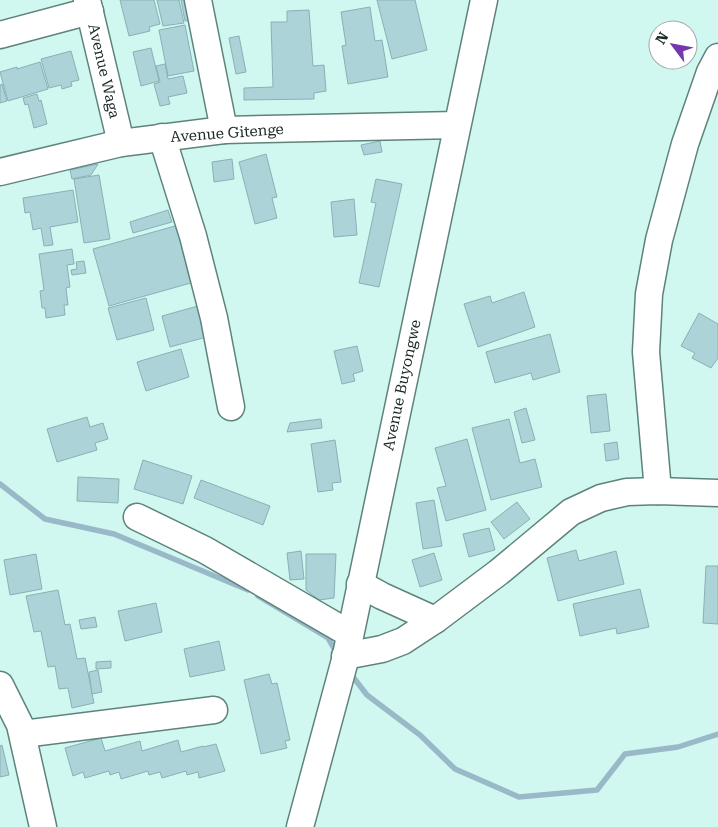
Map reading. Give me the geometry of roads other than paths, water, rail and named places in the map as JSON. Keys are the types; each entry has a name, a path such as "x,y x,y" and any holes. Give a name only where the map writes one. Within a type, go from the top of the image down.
{"street":[{"path":"198,0 224,130"},
{"name":"Avenue Buyongwe","path":"300,827 336,695 484,0"},
{"path":"0,34 89,5"},
{"name":"Avenue Waga","path":"89,5 121,143"},
{"path":"658,491 646,352 649,294 659,240 685,144 710,72 718,57"},
{"name":"Avenue Gitenge","path":"0,172 121,143 224,130 458,126"},
{"path":"162,137 193,236 214,318 231,407"},
{"path":"137,517 205,550 346,650 382,649 403,641 435,620 498,572 571,512 600,498 627,492 716,489"},
{"path":"360,584 435,620"},
{"path":"0,685 43,827"},
{"path":"14,728 214,710"}],"waterway":[{"path":"0,484 45,519 114,534 248,590"},
{"path":"258,596 328,638 338,655"},
{"path":"350,673 367,695 420,735 455,769 519,797 597,790 625,754 678,747 718,734"}]}
